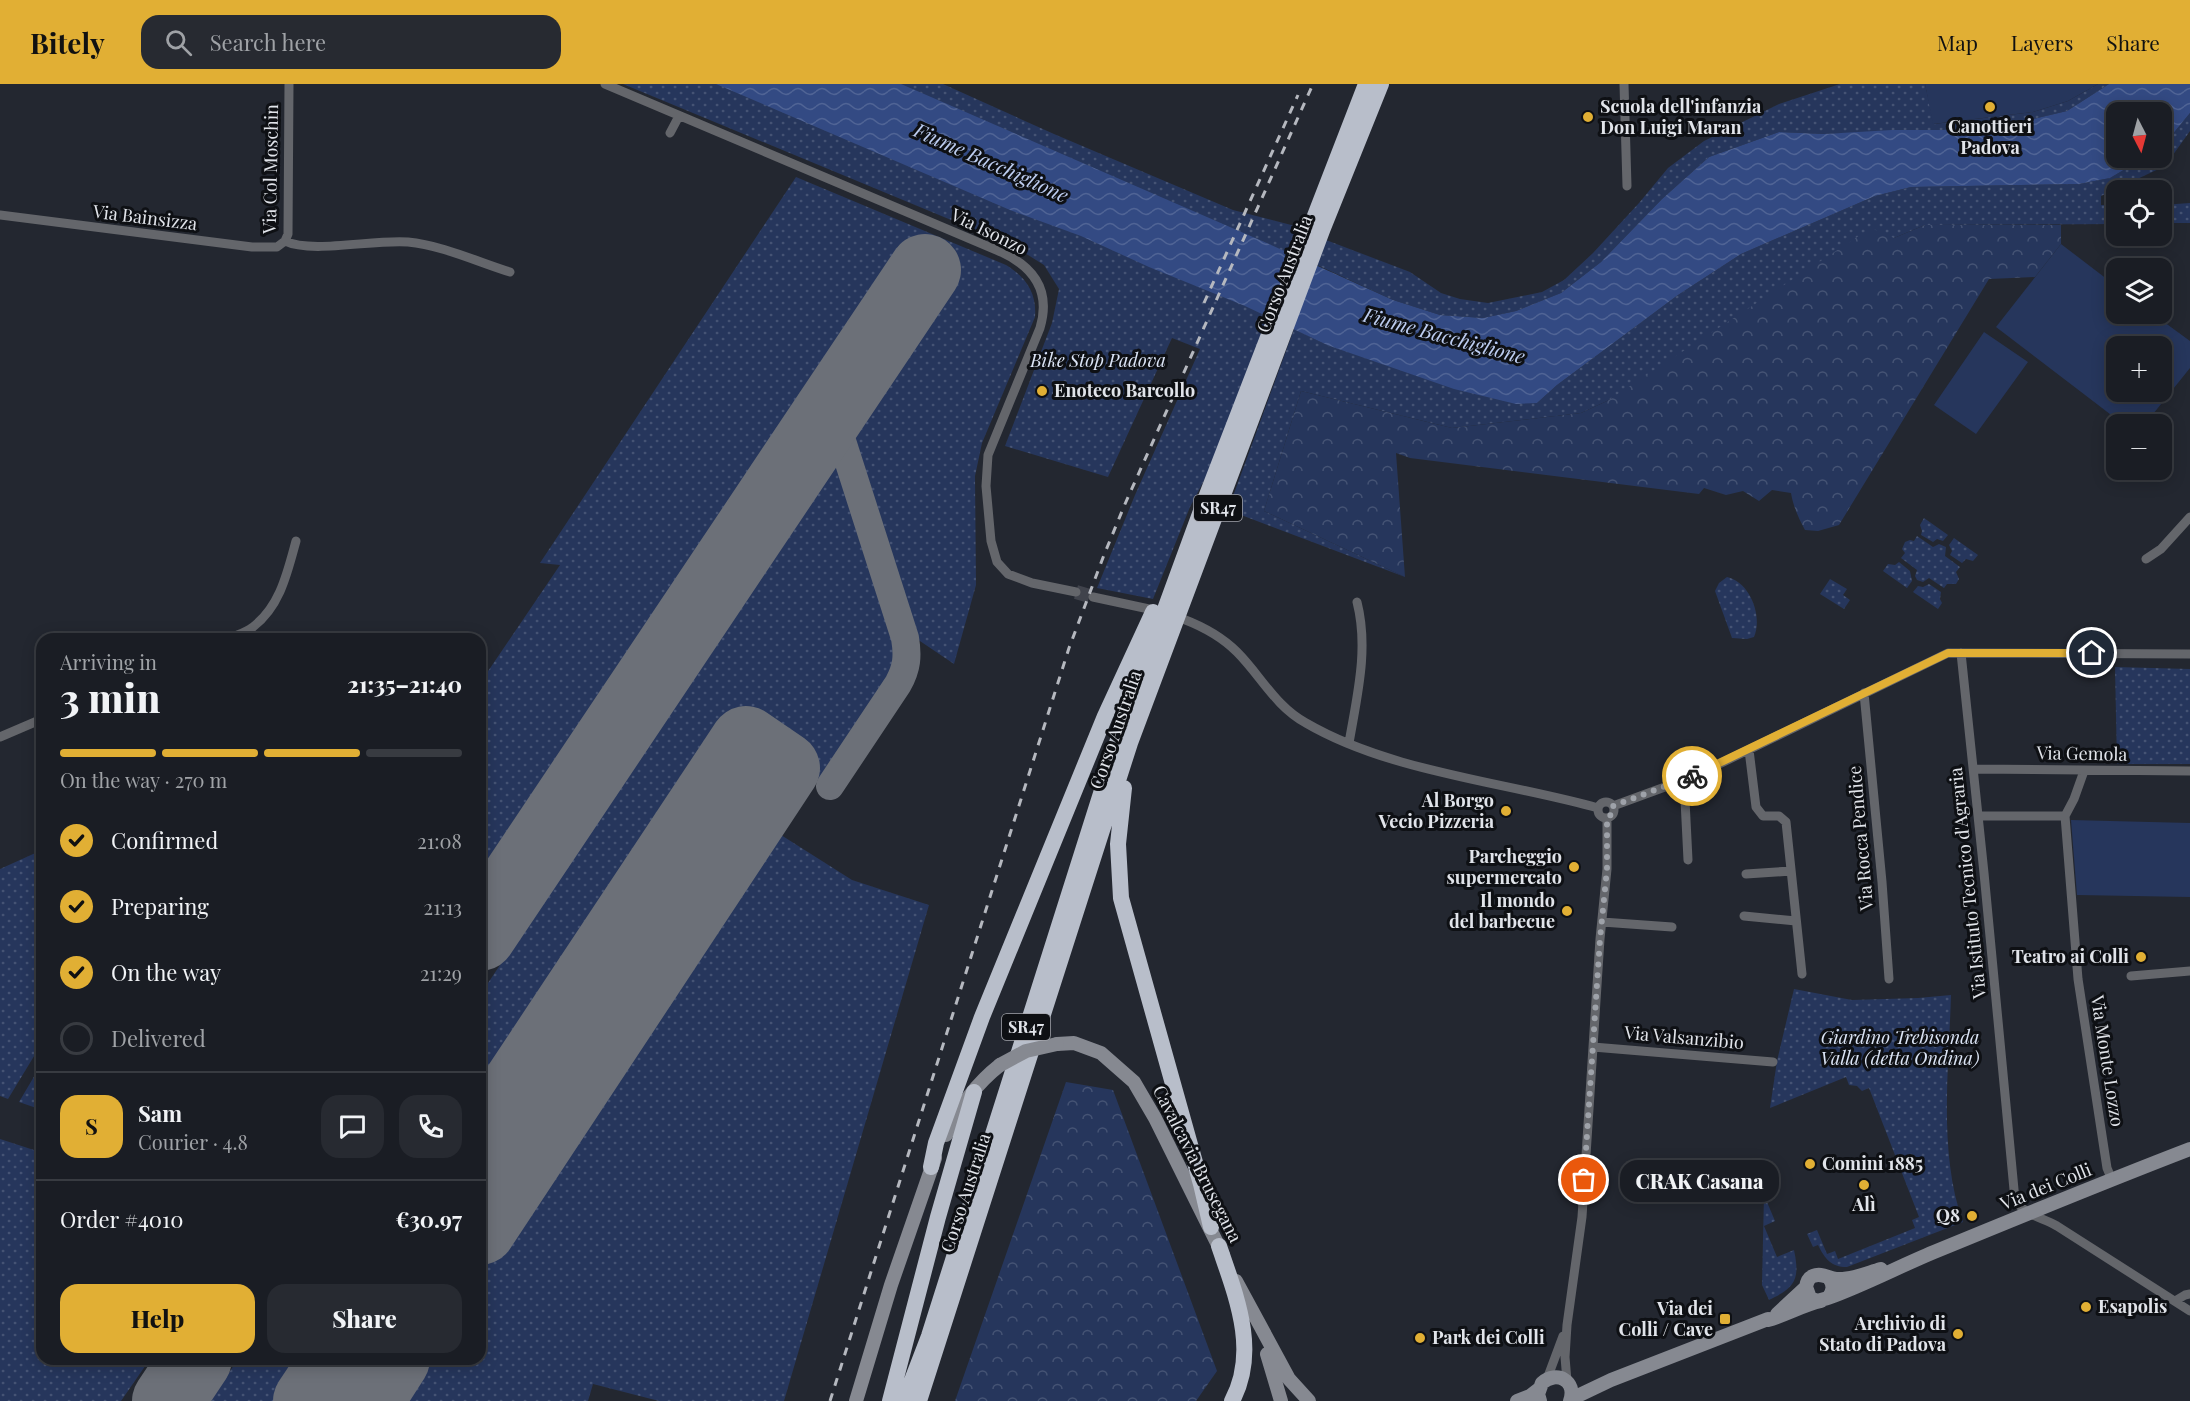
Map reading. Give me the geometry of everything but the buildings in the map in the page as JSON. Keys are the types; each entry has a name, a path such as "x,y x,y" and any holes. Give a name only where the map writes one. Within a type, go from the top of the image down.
{"highway":[{"name":"Corso Australia","path":"920,1401 1130,743 1366,84"},
{"name":"Corso Australia","path":"1317,225 1381,84"},
{"name":"Corso Australia","path":"904,1401 929,1336 1123,724 1204,500 1269,351"},
{"path":"931,1167 936,1143 964,1063 1105,716 1151,617 1183,535 1204,500"},
{"path":"1130,743 1118,844 1121,898 1201,1184 1210,1227"},
{"path":"890,1401 938,1217 974,1092"},
{"path":"1219,1246 1239,1304 1245,1343 1243,1369 1232,1401"}],"main road":[{"name":"Cavalcavia Brusegana","path":"856,1401 891,1285 931,1167 952,1122 987,1075 1000,1065 1026,1051 1057,1044 1074,1043 1101,1053 1134,1082 1155,1118 1252,1312 1289,1379 1309,1401"},
{"name":"Via dei Colli","path":"1571,1400 1611,1380 1860,1286 1917,1259 2190,1149"},
{"name":"Via dei Colli","path":"1768,1320 1791,1303 1814,1275 1848,1279 1917,1259"},
{"path":"1806,1287 1810,1298 1825,1299 1831,1294 1832,1285 1828,1277"},
{"path":"1252,1312 1281,1401"},
{"name":"Via dei Colli","path":"1542,1389 1559,1377 1568,1382 1591,1383 1611,1380"},
{"name":"Via dei Colli","path":"1568,1382 1572,1388 1571,1400"},
{"path":"1517,1401 1542,1389"}],"street":[{"name":"Via Col Moschin","path":"289,84 288,234 285,241 294,246 389,241 412,243 510,272"},
{"name":"Via Isonzo","path":"605,84 1008,256 1026,268 1034,277 1042,293 1042,320 988,455 986,486 991,541 997,562 1008,574 1019,580 1076,592"},
{"path":"1624,84 1627,186"},
{"path":"670,133 679,116"},
{"name":"Via Bainsizza","path":"0,215 222,244 277,247 285,241"},
{"path":"2146,559 2161,549 2190,517"},
{"path":"242,633 251,629 271,610 285,582 296,542"},
{"path":"1093,597 1149,609"},
{"path":"1349,743 1363,651 1363,623 1357,602"},
{"path":"1183,619 1209,629 1237,652 1286,710 1305,723 1349,743 1393,758 1460,777 1598,808"},
{"name":"Via Istituto Tecnico d'Agraria","path":"1961,652 2013,1191 2015,1200 2027,1214"},
{"path":"1613,806 1684,780 1948,653 2190,654"},
{"name":"Via Rocca Pendice","path":"1863,693 1882,882 1889,980"},
{"path":"0,737 36,722"},
{"path":"1749,750 1756,807 1763,816 1779,816 1786,822 1802,974"},
{"name":"Via Gemola","path":"1974,769 2190,771"},
{"name":"Via Monte Lozzo","path":"2084,771 2065,816 2078,979 2107,1168 2112,1179"},
{"path":"1684,780 1688,860"},
{"path":"1598,808 1603,802 1613,806"},
{"path":"1607,818 1613,813 1613,806"},
{"path":"1598,808 1601,816 1607,818"},
{"path":"1978,816 2065,816"},
{"path":"1568,1382 1565,1357 1567,1325 1582,1217 1607,869 1607,818"},
{"path":"1746,874 1791,872"},
{"path":"1744,916 1796,921"},
{"path":"1602,922 1671,927"},
{"path":"2131,976 2190,971"},
{"name":"Via Valsanzibio","path":"1593,1047 1773,1062"},
{"path":"2027,1214 2043,1218 2057,1226 2190,1311"},
{"path":"2175,1301 2190,1294"},
{"path":"1542,1389 1567,1325"}],"green space":[{"name":"Bike Stop Padova","path":"623,84 943,84 1233,210 1303,228 1208,473 1190,507 1153,599 1097,588 1135,495 1200,349 1172,338 1108,477 1005,446 1052,323 1059,289 1044,265 1020,250 968,227"},
{"path":"1840,84 1925,84 1934,124 2033,112 2068,101 2098,84 2109,84 2067,111 2020,122 1942,130 1824,134 1779,132 1709,157 1662,199 1601,262 1561,293 1516,311 1483,318 1440,315 1393,300 1317,265 1326,240 1410,272 1441,293 1460,299 1488,303 1542,292 1564,280 1593,253 1668,168 1704,141 1779,104"},
{"name":"Canottieri Padova","path":"1925,84 2098,84 2068,101 2033,112 1933,124"},
{"path":"2190,113 2190,131 2172,156 2172,135"},
{"path":"2127,168 2161,168 2135,180 2106,180 2106,194 2101,196 2101,205 2106,205 2106,224 1925,225 1894,238 1607,401 1581,413 1452,428 1301,391 1264,511 1405,577 1228,510 1294,329 1327,345 1537,403 1557,385 1678,295 1741,254 1875,196 1911,187 2079,184 2110,178"},
{"path":"796,177 1006,265 1029,286 1034,300 1035,317 982,443 975,476 976,585 954,664 914,637 781,835 852,880 929,905 784,1401 659,1401 593,1384 588,1401 367,1401 390,1365 486,1365 486,1220 784,768 746,743 486,1134 486,986 959,277 904,244 486,862 486,674 560,565 540,563"},
{"path":"2190,203 2190,223 2172,223 2172,204"},
{"path":"1925,225 2061,225 2061,244 2035,277 1989,279 1839,525 1818,531 1805,530 1796,512 1791,493 1772,490 1759,501 1743,491 1726,495 1704,488 1699,494 1410,458 1396,453 1405,577 1264,511 1301,391 1452,428 1581,413 1607,401 1871,228 1894,238"},
{"path":"2061,244 2106,278 2106,324 2167,324 2190,341 2190,368 2172,390 2172,336 2106,336 2106,402 2163,402 2153,414 2110,414 1996,327"},
{"path":"1984,332 2028,362 1976,434 1934,405"},
{"path":"1924,518 1948,535 1943,541 1937,539 1933,542 1921,535 1920,525"},
{"path":"1917,536 1933,547 1939,544 1946,547 1945,556 1960,567 1956,572 1959,579 1956,584 1947,584 1944,588 1929,578 1923,582 1917,580 1915,576 1917,570 1901,558 1905,553 1902,549 1905,542 1914,541"},
{"path":"1954,538 1978,555 1973,561 1966,559 1962,563 1950,555 1952,551 1949,545"},
{"path":"1899,562 1910,571 1912,581 1907,588 1883,571 1888,564 1895,565"},
{"path":"1727,577 1742,586 1752,601 1757,619 1754,637 1732,638 1715,591 1719,583"},
{"path":"1830,579 1847,589 1843,595 1850,600 1844,609 1820,594"},
{"path":"1929,584 1941,592 1942,603 1938,609 1913,592 1918,586 1923,587"},
{"path":"2115,667 2190,669 2190,764 2117,764"},
{"path":"2071,820 2190,823 2190,897 2077,895"},
{"path":"36,853 36,1053 8,1099 0,1096 0,869"},
{"name":"Giardino Trebisonda Valla (detta Ondina)","path":"1794,989 1852,1000 1951,995 1947,1080 1948,1139 1950,1168 1963,1222 1847,1267 1833,1264 1818,1245 1813,1247 1807,1234 1817,1230 1827,1254 1835,1251 1838,1259 1915,1228 1912,1220 1919,1217 1869,1088 1862,1091 1857,1086 1849,1085 1846,1077 1770,1108 1777,1061"},
{"path":"36,1073 36,1108 19,1102"},
{"path":"1066,1082 1113,1090 1217,1371 1196,1401 955,1401"},
{"path":"0,1139 36,1151 36,1365 146,1365 121,1401 0,1401"},
{"path":"1764,1195 1775,1221 1764,1226 1777,1257 1794,1250 1796,1268 1794,1281 1790,1286 1769,1300 1762,1285"},
{"path":"234,1365 333,1365 309,1401 210,1401"}],"water":[{"name":"Fiume Bacchiglione","path":"716,84 901,84 1393,300 1440,315 1483,318 1516,311 1561,293 1601,262 1662,199 1709,157 1779,132 1824,134 1942,130 2020,122 2067,111 2109,84 2190,84 2190,113 2172,135 2172,102 2106,102 2106,168 2127,168 2110,178 2079,184 1911,187 1875,196 1741,254 1678,295 1557,385 1537,403 1516,404 1454,389 1327,345 1245,306 1149,267 1081,236 1010,210"}],"taxiway":[{"path":"814,436 822,429 830,430 837,434 843,444 905,638 906,651 905,667 898,684 830,786"}],"runway":[{"path":"486,926 925,270"},
{"path":"486,1134 746,742 784,768 486,1220"},
{"path":"168,1401 192,1365"},
{"path":"309,1401 333,1365"},
{"path":"367,1401 390,1365"}],"tunnel":[{"path":"1076,592 1093,597"}],"railway":[{"path":"830,1401 1069,648 1125,504 1313,84"},
{"path":"1204,303 1298,95"}],"way so far":[{"path":"1584,1180 1600,939 1607,869 1607,818 1613,813 1613,806 1692,776"}],"place":[{"name":"Canottieri Padova","path":"1990,107"},
{"name":"Scuola dell'infanzia Don Luigi Maran","path":"1588,117"},
{"name":"Enoteco Barcollo","path":"1042,391"},
{"name":"Al Borgo Vecio Pizzeria","path":"1506,811"},
{"name":"Parcheggio supermercato","path":"1574,867"},
{"name":"Il mondo del barbecue","path":"1567,911"},
{"name":"Teatro ai Colli","path":"2141,957"},
{"name":"Comini 1885","path":"1810,1164"},
{"name":"CRAK Casana","path":"1584,1180"},
{"name":"Alì","path":"1864,1185"},
{"name":"Q8","path":"1972,1216"},
{"name":"Esapolis","path":"2086,1307"},
{"name":"Via dei Colli / Cave","path":"1725,1319"},
{"name":"Archivio di Stato di Padova","path":"1958,1334"},
{"name":"Park dei Colli","path":"1420,1338"}],"route":[{"path":"1692,776 1948,653 2092,653"}]}
